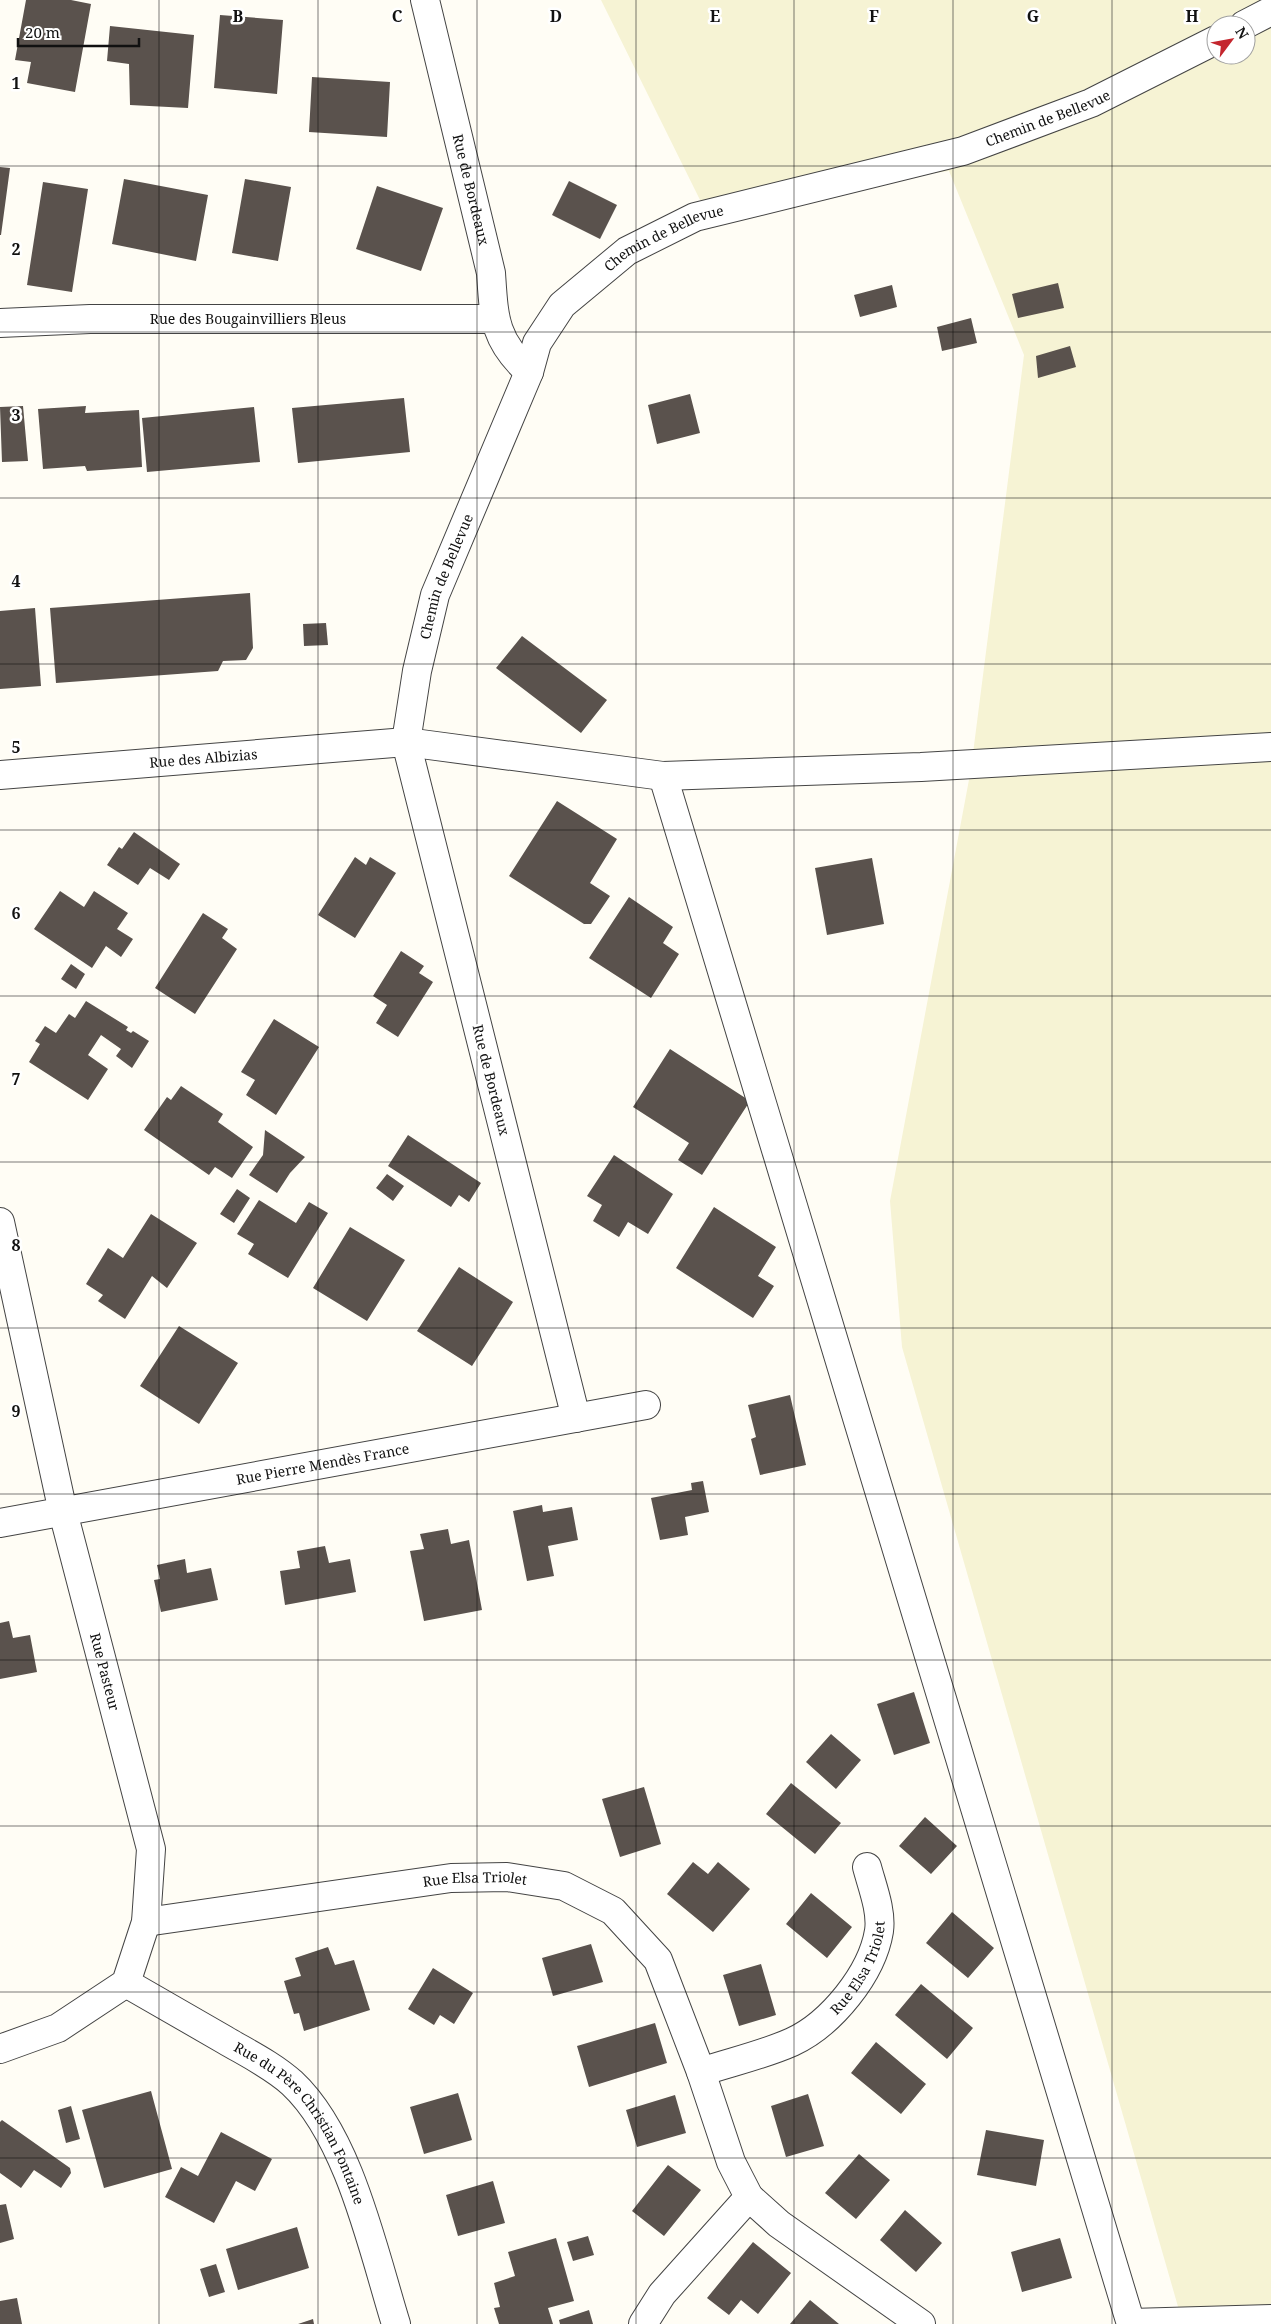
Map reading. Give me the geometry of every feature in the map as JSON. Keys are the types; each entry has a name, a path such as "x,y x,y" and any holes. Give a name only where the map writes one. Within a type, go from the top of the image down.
{"street":[{"name":"Rue de Bordeaux","path":"425,0 491,273 494,319 513,358 528,372"},
{"path":"1256,18 1271,10"},
{"name":"Chemin de Bellevue","path":"406,742 417,671 435,595 528,372 537,343 562,305 628,251 695,216 963,151 1091,104 1206,45"},
{"name":"Rue des Bougainvilliers Bleus","path":"0,323 90,320 494,319"},
{"name":"Rue de Bordeaux","path":"406,742 576,1418"},
{"name":"Rue des Albizias","path":"0,775 406,742 663,776 921,767 1271,747"},
{"path":"663,776 1131,2323 1271,2319"},
{"name":"Rue Pasteur","path":"0,1222 63,1512 150,1849 146,1922 126,1983"},
{"name":"Rue Pierre Mendès France","path":"0,1524 646,1405"},
{"name":"Rue Elsa Triolet","path":"701,2072 792,2042 820,2024 844,1999 866,1970 879,1930 876,1900 867,1867"},
{"name":"Rue Elsa Triolet","path":"146,1922 451,1878 507,1877 564,1886 613,1911 658,1960 701,2072 731,2162 749,2197 779,2224 921,2324"},
{"path":"0,2049 58,2028 126,1983"},
{"name":"Rue du Père Christian Fontaine","path":"126,1983 265,2063 292,2083 314,2109 338,2147 354,2188 396,2324"},
{"path":"643,2324 662,2294 749,2197"}],"shaded area":[{"path":"601,0 1271,0 1271,2324 1183,2324 902,1347 890,1201 971,769 1024,355 949,171 703,206"}],"building":[{"path":"26,0 71,0 91,4 75,92 27,83 31,62 15,60"},
{"path":"220,15 283,20 277,94 214,88"},
{"path":"110,26 194,35 188,108 130,105 129,64 107,61"},
{"path":"312,77 390,82 387,137 309,132"},
{"path":"0,167 10,168 1,235 0,235"},
{"path":"124,179 208,195 196,261 112,244"},
{"path":"245,179 291,187 278,261 232,253"},
{"path":"569,181 617,205 600,239 552,215"},
{"path":"43,182 88,189 72,292 27,285"},
{"path":"377,186 443,208 421,271 356,249"},
{"path":"1058,283 1064,308 1018,318 1012,294"},
{"path":"892,285 897,307 860,317 854,295"},
{"path":"971,318 977,343 942,351 937,327"},
{"path":"1070,346 1076,367 1038,378 1036,356"},
{"path":"690,394 700,433 657,444 648,405"},
{"path":"404,398 410,452 298,463 292,408"},
{"path":"23,406 28,461 2,462 0,407"},
{"path":"86,406 85,413 139,410 142,467 87,471 85,466 43,469 38,409"},
{"path":"254,407 260,462 147,472 142,418"},
{"path":"250,593 253,648 246,660 223,661 218,671 56,683 50,608"},
{"path":"35,608 41,686 0,689 0,611"},
{"path":"326,623 328,645 304,646 303,624"},
{"path":"522,636 607,700 581,733 496,668"},
{"path":"557,801 617,839 590,883 610,896 591,924 584,924 509,876"},
{"path":"134,832 180,864 169,880 150,868 138,885 107,865 119,847 122,849"},
{"path":"355,857 366,865 370,857 396,873 355,938 318,915"},
{"path":"872,858 884,924 827,935 815,868"},
{"path":"60,891 84,907 94,891 128,913 117,929 133,939 121,957 106,946 92,968 34,929"},
{"path":"629,897 673,927 663,943 679,954 651,998 589,958"},
{"path":"203,913 228,929 222,938 237,949 195,1014 155,988"},
{"path":"401,951 424,966 419,973 433,982 398,1037 376,1023 387,1005 373,996"},
{"path":"71,964 85,974 76,989 61,979"},
{"path":"86,1001 128,1027 126,1030 131,1033 133,1031 149,1041 132,1068 116,1056 121,1049 101,1035 88,1055 108,1069 88,1100 29,1062 40,1044 35,1041 45,1026 56,1033 69,1014 75,1018"},
{"path":"274,1019 319,1047 276,1115 246,1095 255,1080 241,1072"},
{"path":"670,1049 750,1101 702,1175 678,1160 689,1143 633,1107"},
{"path":"181,1086 223,1114 218,1122 253,1147 232,1178 215,1167 209,1175 144,1130 167,1097 171,1100"},
{"path":"265,1130 305,1157 290,1173 277,1193 249,1175 263,1155"},
{"path":"408,1135 481,1183 469,1202 459,1195 451,1207 388,1166"},
{"path":"614,1155 673,1194 648,1234 628,1222 619,1237 593,1221 602,1205 587,1196"},
{"path":"387,1174 404,1186 393,1201 376,1188"},
{"path":"237,1189 250,1198 234,1223 220,1214"},
{"path":"259,1200 296,1223 309,1202 328,1213 288,1278 248,1254 254,1244 237,1234"},
{"path":"714,1207 776,1247 758,1276 774,1286 753,1318 676,1268"},
{"path":"151,1214 197,1243 167,1288 152,1276 125,1319 98,1301 103,1295 86,1284 108,1248 123,1258"},
{"path":"350,1227 405,1260 367,1321 313,1288"},
{"path":"459,1267 513,1302 472,1366 417,1331"},
{"path":"179,1326 238,1363 199,1424 140,1386"},
{"path":"790,1395 806,1465 760,1475 751,1439 756,1437 748,1405"},
{"path":"703,1481 709,1512 685,1517 688,1535 660,1540 651,1498 692,1490 691,1483"},
{"path":"542,1505 543,1512 572,1507 578,1540 548,1546 554,1576 527,1581 513,1511"},
{"path":"448,1529 451,1544 469,1540 482,1610 424,1621 410,1551 424,1549 420,1534"},
{"path":"325,1546 329,1563 350,1559 356,1592 285,1605 280,1571 300,1568 297,1551"},
{"path":"185,1559 187,1573 211,1568 218,1600 161,1612 154,1580 160,1579 157,1565"},
{"path":"9,1621 13,1638 30,1635 37,1672 0,1679 0,1623"},
{"path":"914,1692 930,1743 894,1755 877,1704"},
{"path":"831,1734 861,1760 836,1789 806,1762"},
{"path":"791,1783 841,1823 815,1854 766,1814"},
{"path":"644,1787 661,1844 620,1857 602,1799"},
{"path":"925,1817 957,1846 931,1874 899,1846"},
{"path":"693,1862 708,1874 718,1862 750,1889 713,1932 667,1894"},
{"path":"811,1893 852,1927 827,1958 786,1924"},
{"path":"952,1912 994,1948 968,1978 926,1943"},
{"path":"591,1944 603,1982 553,1996 542,1958"},
{"path":"328,1947 335,1965 354,1960 370,2010 304,2031 299,2013 294,2014 284,1981 301,1976 295,1958"},
{"path":"761,1964 776,2015 739,2026 723,1975"},
{"path":"433,1968 473,1993 454,2024 440,2015 434,2025 408,2009"},
{"path":"921,1984 973,2028 947,2059 895,2015"},
{"path":"655,2023 667,2063 589,2087 577,2046"},
{"path":"876,2042 926,2084 901,2114 851,2073"},
{"path":"151,2091 172,2169 104,2188 82,2110"},
{"path":"458,2093 472,2140 424,2154 410,2107"},
{"path":"808,2094 824,2146 786,2157 771,2106"},
{"path":"675,2095 686,2133 637,2147 626,2110"},
{"path":"71,2106 80,2139 66,2143 58,2110"},
{"path":"2,2120 70,2168 71,2173 61,2188 34,2170 21,2188 0,2173 0,2122"},
{"path":"986,2130 1044,2140 1036,2186 977,2175"},
{"path":"221,2132 272,2159 255,2191 236,2181 214,2223 165,2197 181,2167 198,2176"},
{"path":"859,2154 890,2180 856,2219 825,2193"},
{"path":"668,2165 701,2190 664,2236 632,2211"},
{"path":"493,2181 505,2223 458,2236 446,2195"},
{"path":"6,2204 14,2239 0,2243 0,2205"},
{"path":"905,2210 942,2243 916,2272 880,2240"},
{"path":"297,2227 309,2268 238,2290 226,2249"},
{"path":"588,2236 594,2255 573,2261 567,2242"},
{"path":"556,2238 574,2301 548,2308 553,2324 499,2324 494,2308 500,2307 494,2283 515,2276 508,2252"},
{"path":"1060,2238 1072,2278 1022,2292 1011,2252"},
{"path":"753,2242 791,2273 758,2314 741,2300 729,2315 707,2298"},
{"path":"216,2264 225,2292 209,2297 200,2269"},
{"path":"17,2298 22,2324 0,2324 0,2301"},
{"path":"810,2300 839,2324 790,2324"},
{"path":"589,2310 593,2324 560,2324 559,2320"},
{"path":"313,2319 314,2324 298,2324"}]}
